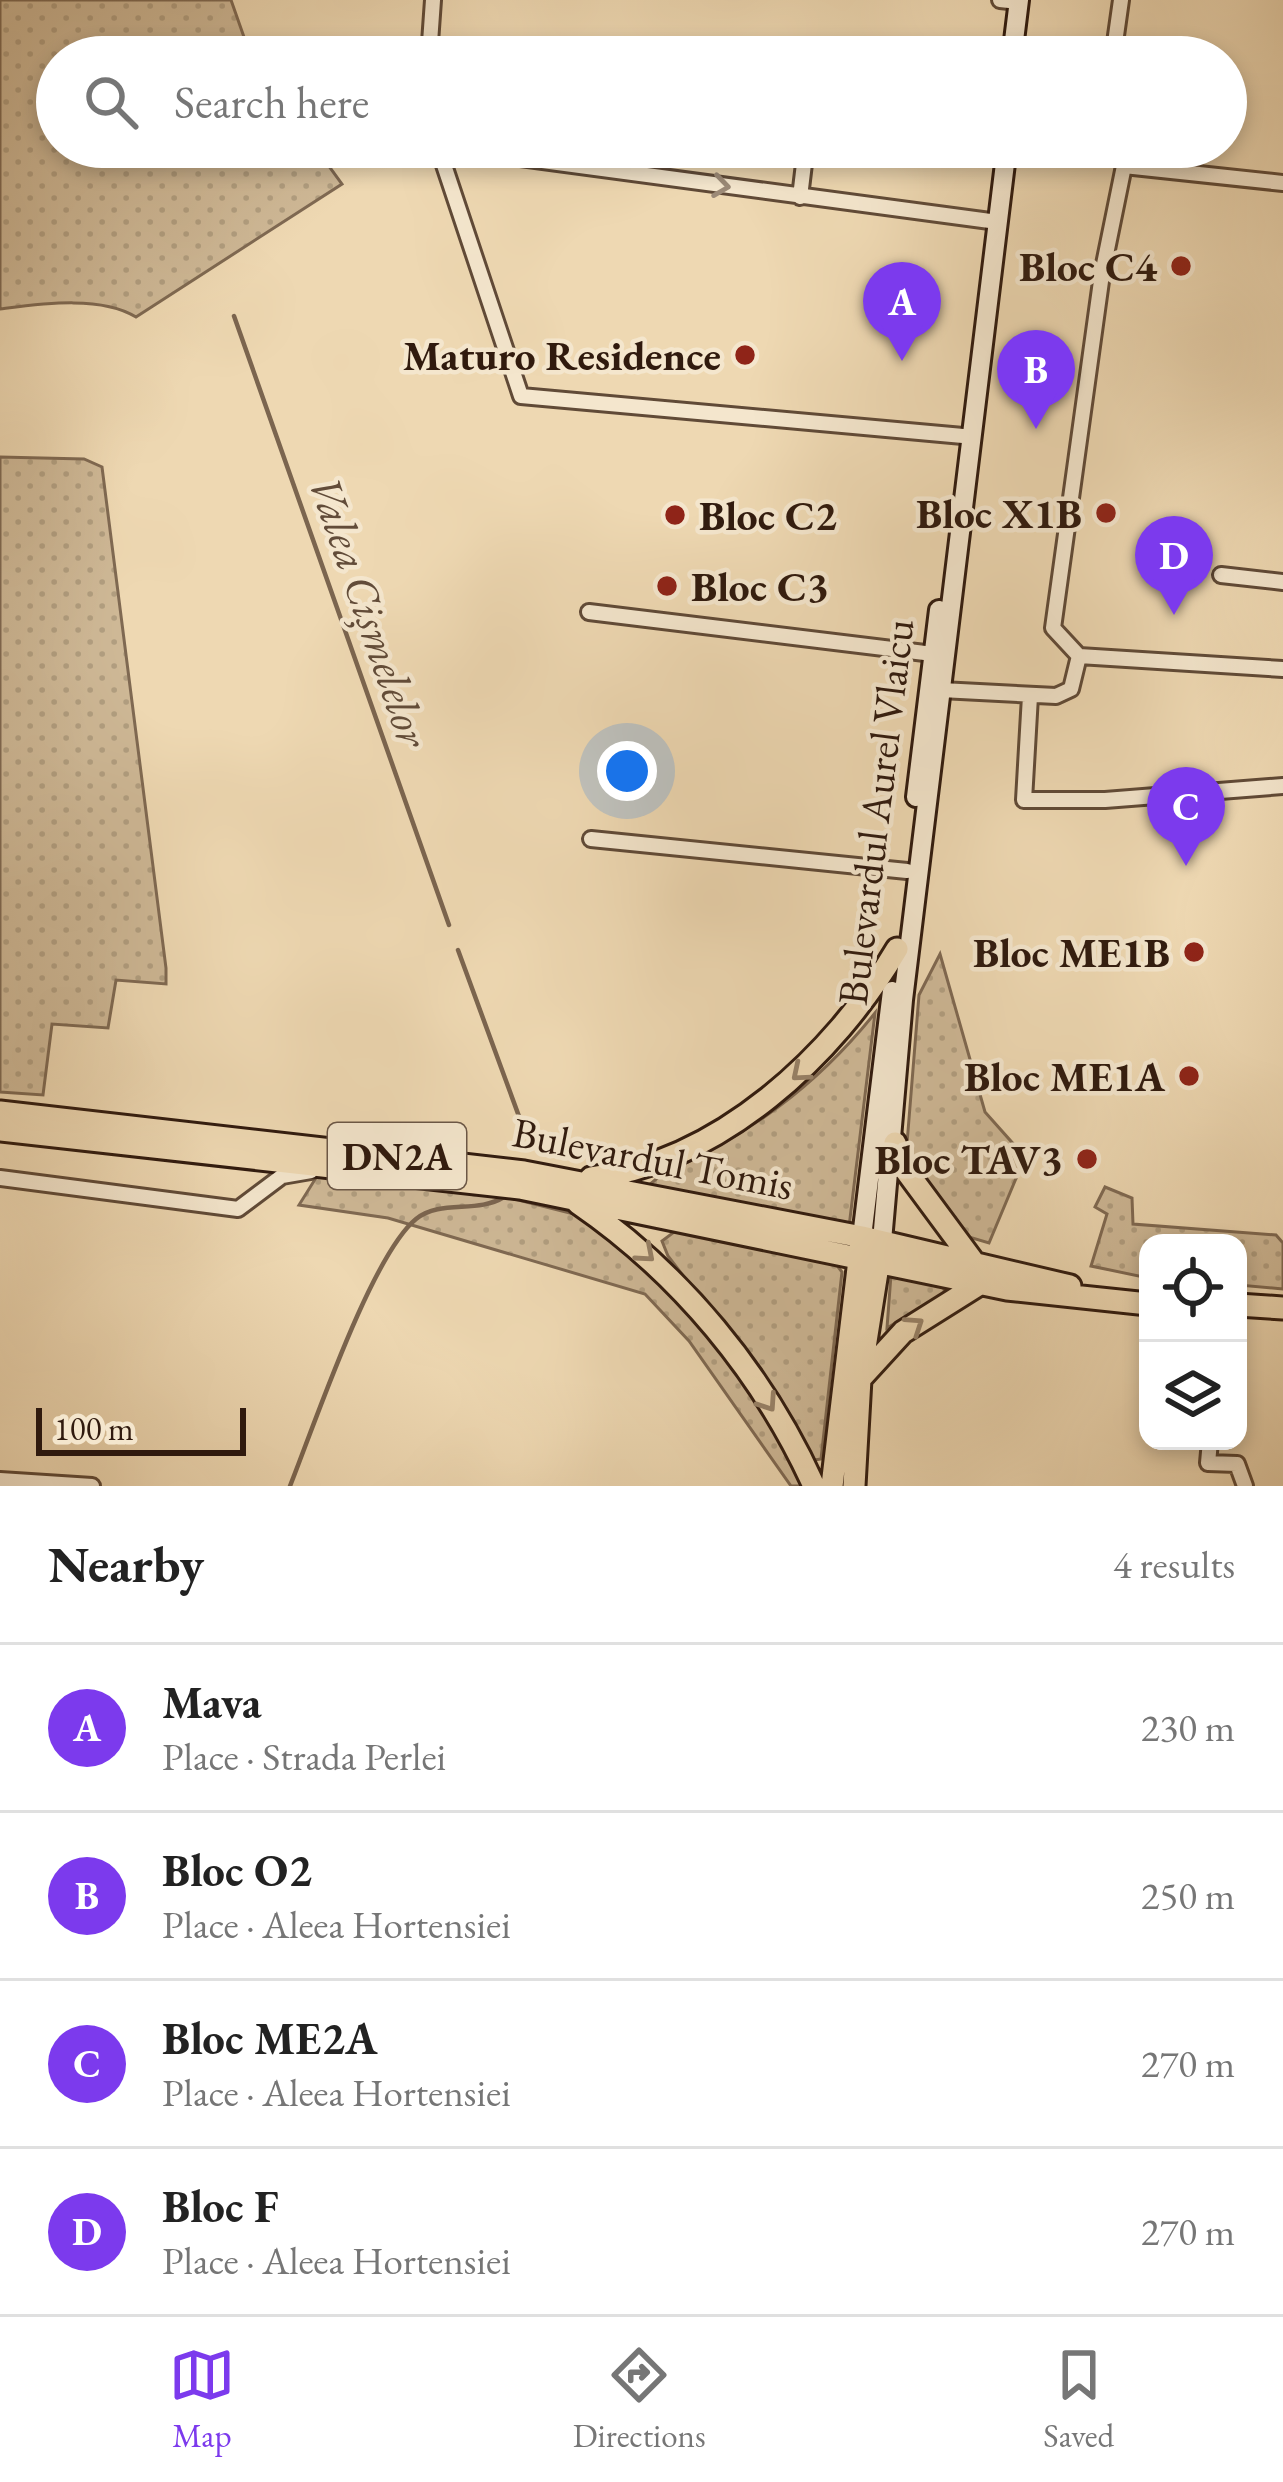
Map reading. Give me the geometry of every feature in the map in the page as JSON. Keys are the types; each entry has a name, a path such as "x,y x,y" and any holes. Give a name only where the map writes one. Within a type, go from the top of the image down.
{"main road":[{"path":"1015,36 1016,1"},
{"name":"Bulevardul Aurel Vlaicu","path":"854,1486 897,949 1000,168"},
{"name":"Bulevardul Aurel Vlaicu","path":"832,1486 871,1248 895,1143 903,1000 1002,168"},
{"path":"568,1188 680,1149 771,1096 848,1025 897,949"},
{"name":"Bulevardul Tomis","path":"0,1112 568,1188 871,1248 1073,1300 1139,1304"},
{"name":"Bulevardul Tomis","path":"0,1130 336,1168 568,1188"},
{"path":"860,1379 904,1331 978,1274 904,1168 895,1143"},
{"path":"568,1188 649,1255 687,1295 772,1407 814,1486"},
{"path":"1247,1306 1283,1308"}],"street":[{"path":"430,36 433,0"},
{"path":"1116,36 1121,0"},
{"path":"445,168 521,396 962,436"},
{"path":"593,168 990,221"},
{"path":"800,196 803,168"},
{"path":"1124,168 1102,274 1053,628 1079,656 1283,669"},
{"path":"1143,168 1283,183"},
{"path":"1221,575 1283,582"},
{"path":"589,612 933,654"},
{"path":"941,690 1056,696 1071,689 1079,656"},
{"path":"1030,696 1024,800 1105,800 1283,786"},
{"path":"591,839 908,871"},
{"path":"0,1178 238,1209 282,1176 336,1168"},
{"path":"1209,1450 1208,1463 1237,1464 1245,1486"},
{"path":"0,1480 92,1486"}],"shaded area":[{"path":"0,0 231,0 244,36 36,36 36,168 330,168 342,184 136,317 88,303 0,309"},
{"path":"0,457 84,459 102,467 166,968 166,984 116,980 108,1028 52,1024 43,1095 0,1092"},
{"path":"940,954 985,1112 1025,1157 989,1243 962,1235 906,1156 919,995"},
{"path":"875,1013 849,1227 651,1192 649,1185 661,1175 751,1126 804,1087"},
{"path":"319,1173 494,1194 578,1215 663,1279 763,1405 802,1486 791,1486 689,1341 645,1294 388,1218 299,1205"},
{"path":"1105,1187 1132,1198 1133,1224 1276,1235 1283,1243 1283,1289 1247,1286 1247,1234 1139,1234 1139,1276 1091,1266 1107,1214 1095,1207"},
{"path":"678,1229 832,1259 842,1272 821,1459 814,1460 790,1415 668,1256 662,1241"},
{"path":"891,1275 943,1286 945,1293 887,1328"}],"waterway":[{"name":"Valea Cișmelelor","path":"234,316 449,925"},
{"name":"Valea Cișmelelor","path":"458,950 524,1130 521,1149"},
{"name":"Valea Cișmelelor","path":"290,1486 345,1344 399,1239 426,1213 504,1197"}],"place":[{"name":"Bloc C4","path":"1181,266"},
{"name":"Maturo Residence","path":"745,355"},
{"name":"Mava","path":"902,361"},
{"name":"Bloc O2","path":"1036,429"},
{"name":"Bloc X1B","path":"1106,513"},
{"name":"Bloc C2","path":"675,515"},
{"name":"Bloc C3","path":"667,586"},
{"name":"Bloc F","path":"1174,615"},
{"name":"Bloc ME2A","path":"1186,866"},
{"name":"Bloc ME1B","path":"1194,952"},
{"name":"Bloc ME1A","path":"1189,1076"},
{"name":"Bloc TAV3","path":"1087,1159"}]}
